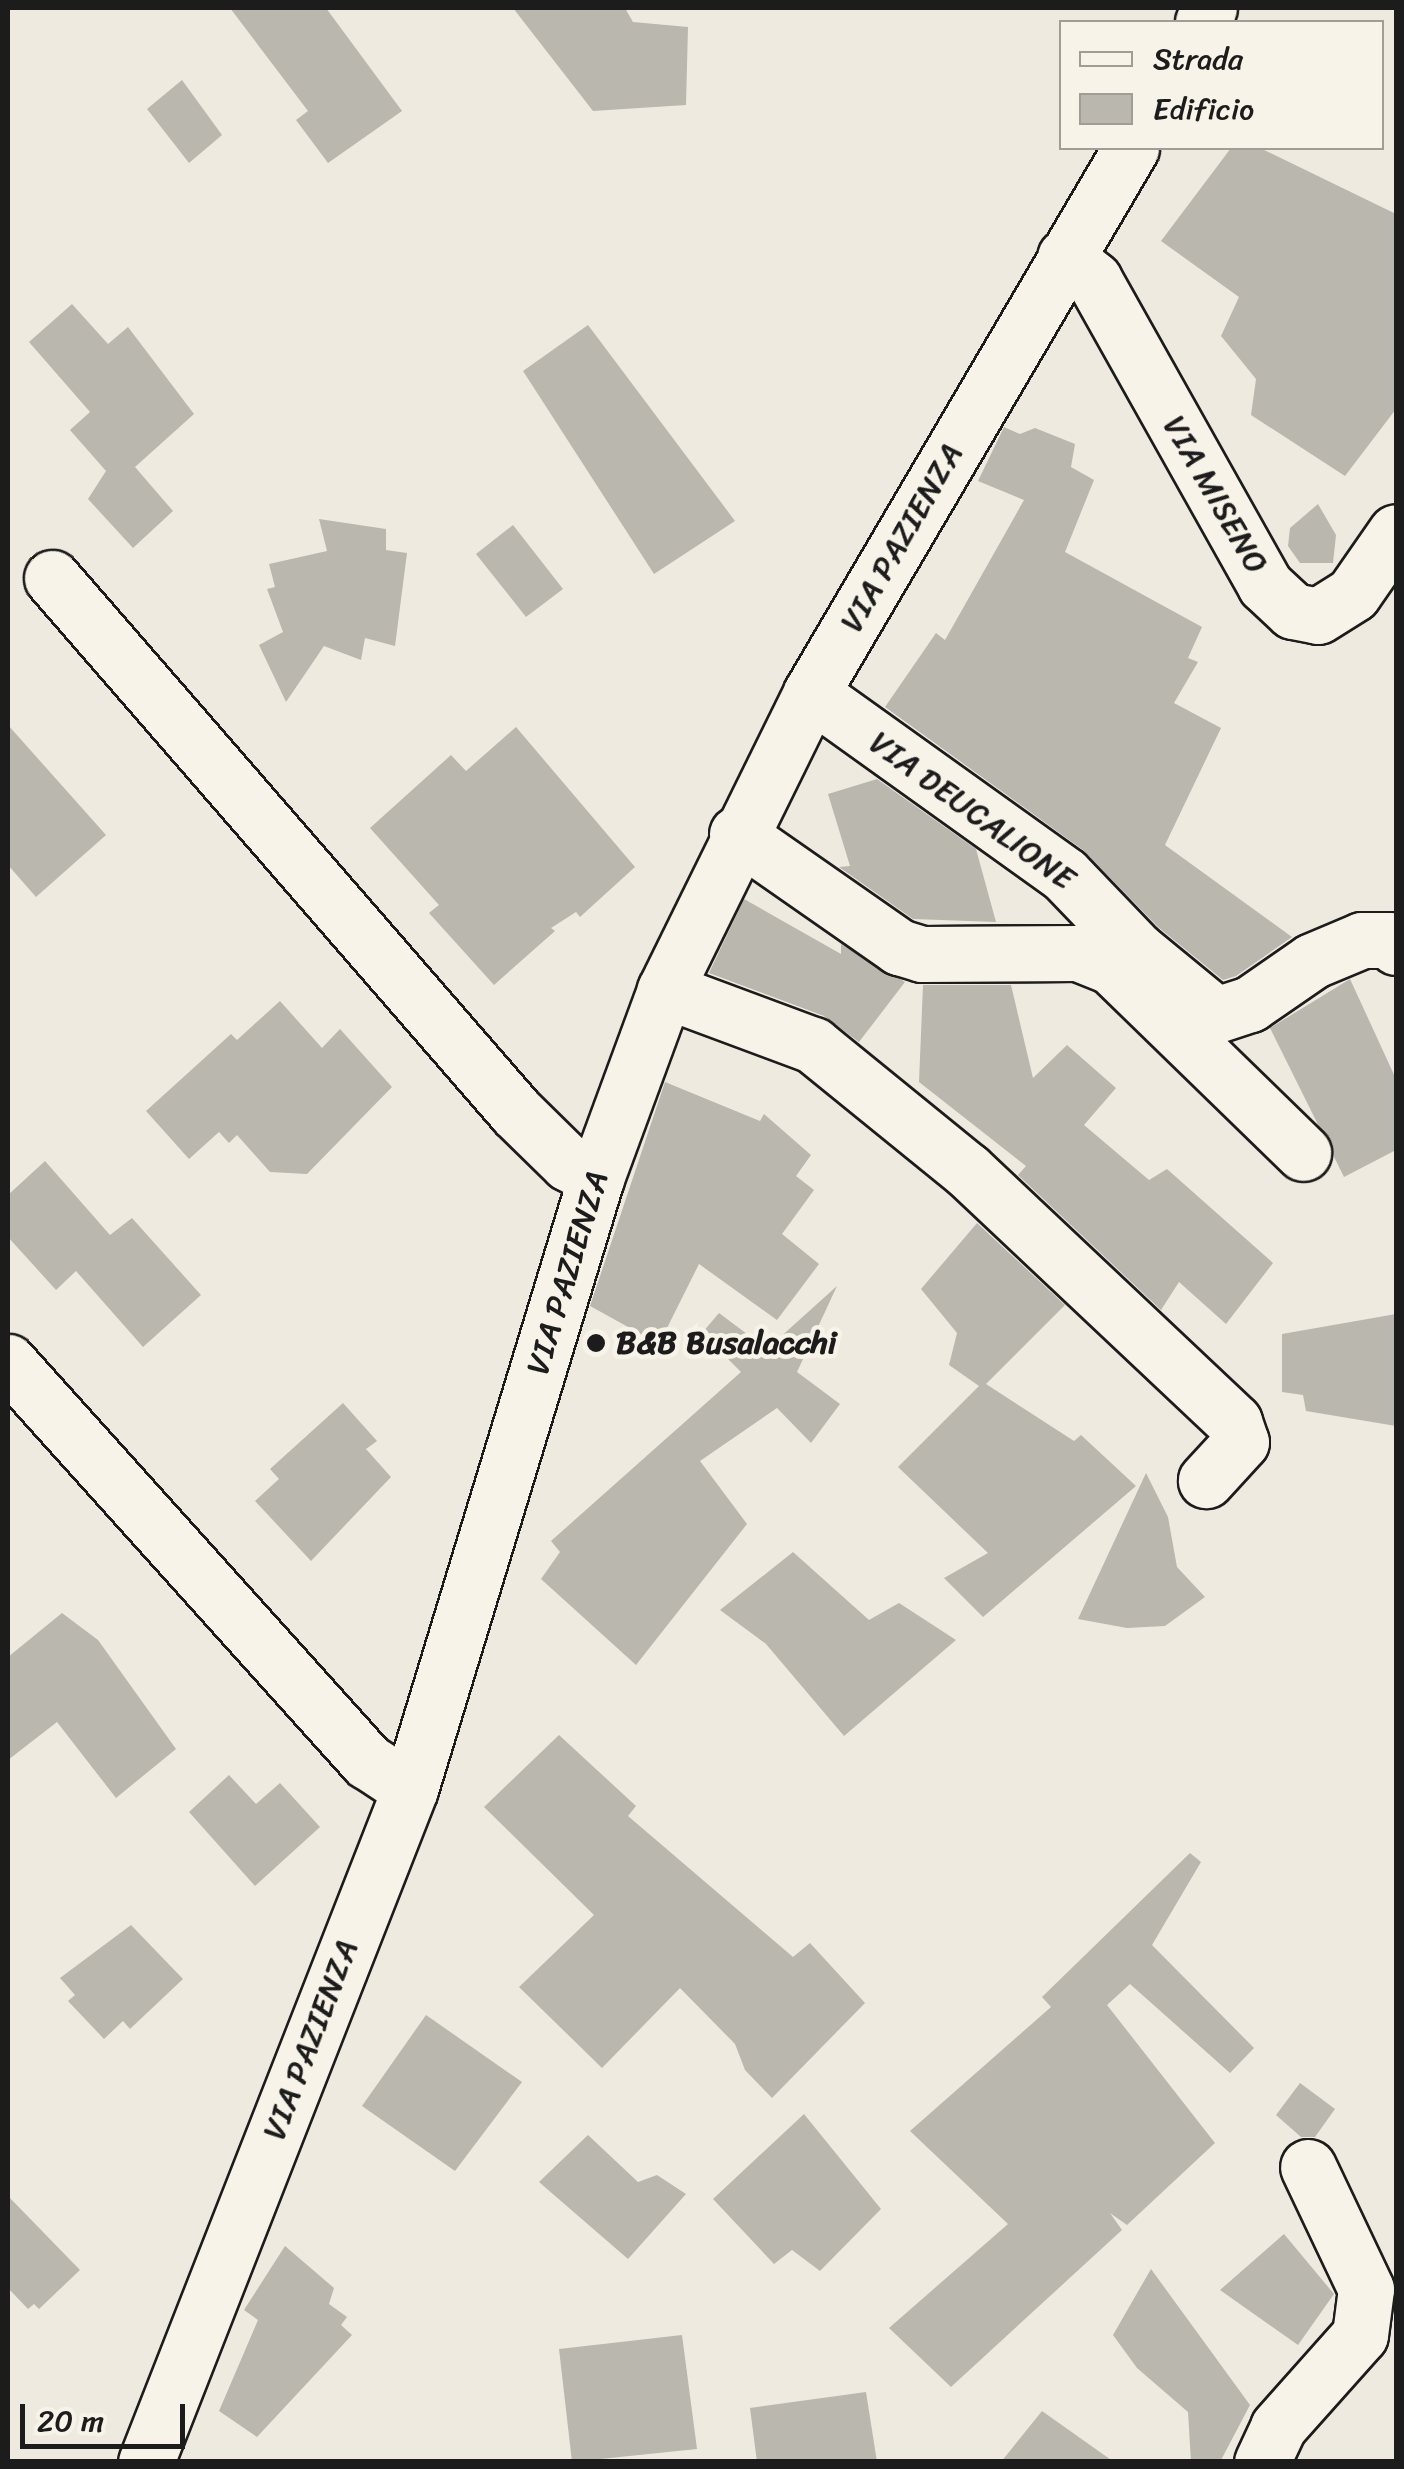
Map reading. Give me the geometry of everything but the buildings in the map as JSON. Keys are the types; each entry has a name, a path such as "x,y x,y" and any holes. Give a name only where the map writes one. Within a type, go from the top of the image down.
{"street":[{"name":"VIA PAZIENZA","path":"146,2462 410,1789 596,1178 665,990 737,834 811,694 1130,150"},
{"name":"VIA MISENO","path":"1065,257 1094,280 1265,585 1293,612 1318,616 1352,594 1396,532"},
{"path":"52,578 516,1112 568,1163 596,1178"},
{"name":"VIA DEUCALIONE","path":"811,694 1065,874 1137,950 1216,1016 1250,1004 1312,961 1362,940 1389,940 1396,946"},
{"path":"737,834 899,947 922,954 1078,953 1111,966 1303,1154"},
{"path":"665,990 813,1045 968,1170 1234,1422 1242,1442 1206,1480"},
{"path":"8,1362 368,1761 410,1789"},
{"path":"1262,2462 1278,2427 1360,2335 1366,2289 1308,2167"}],"place":[{"name":"B&B Busalacchi","path":"596,1343"}]}
